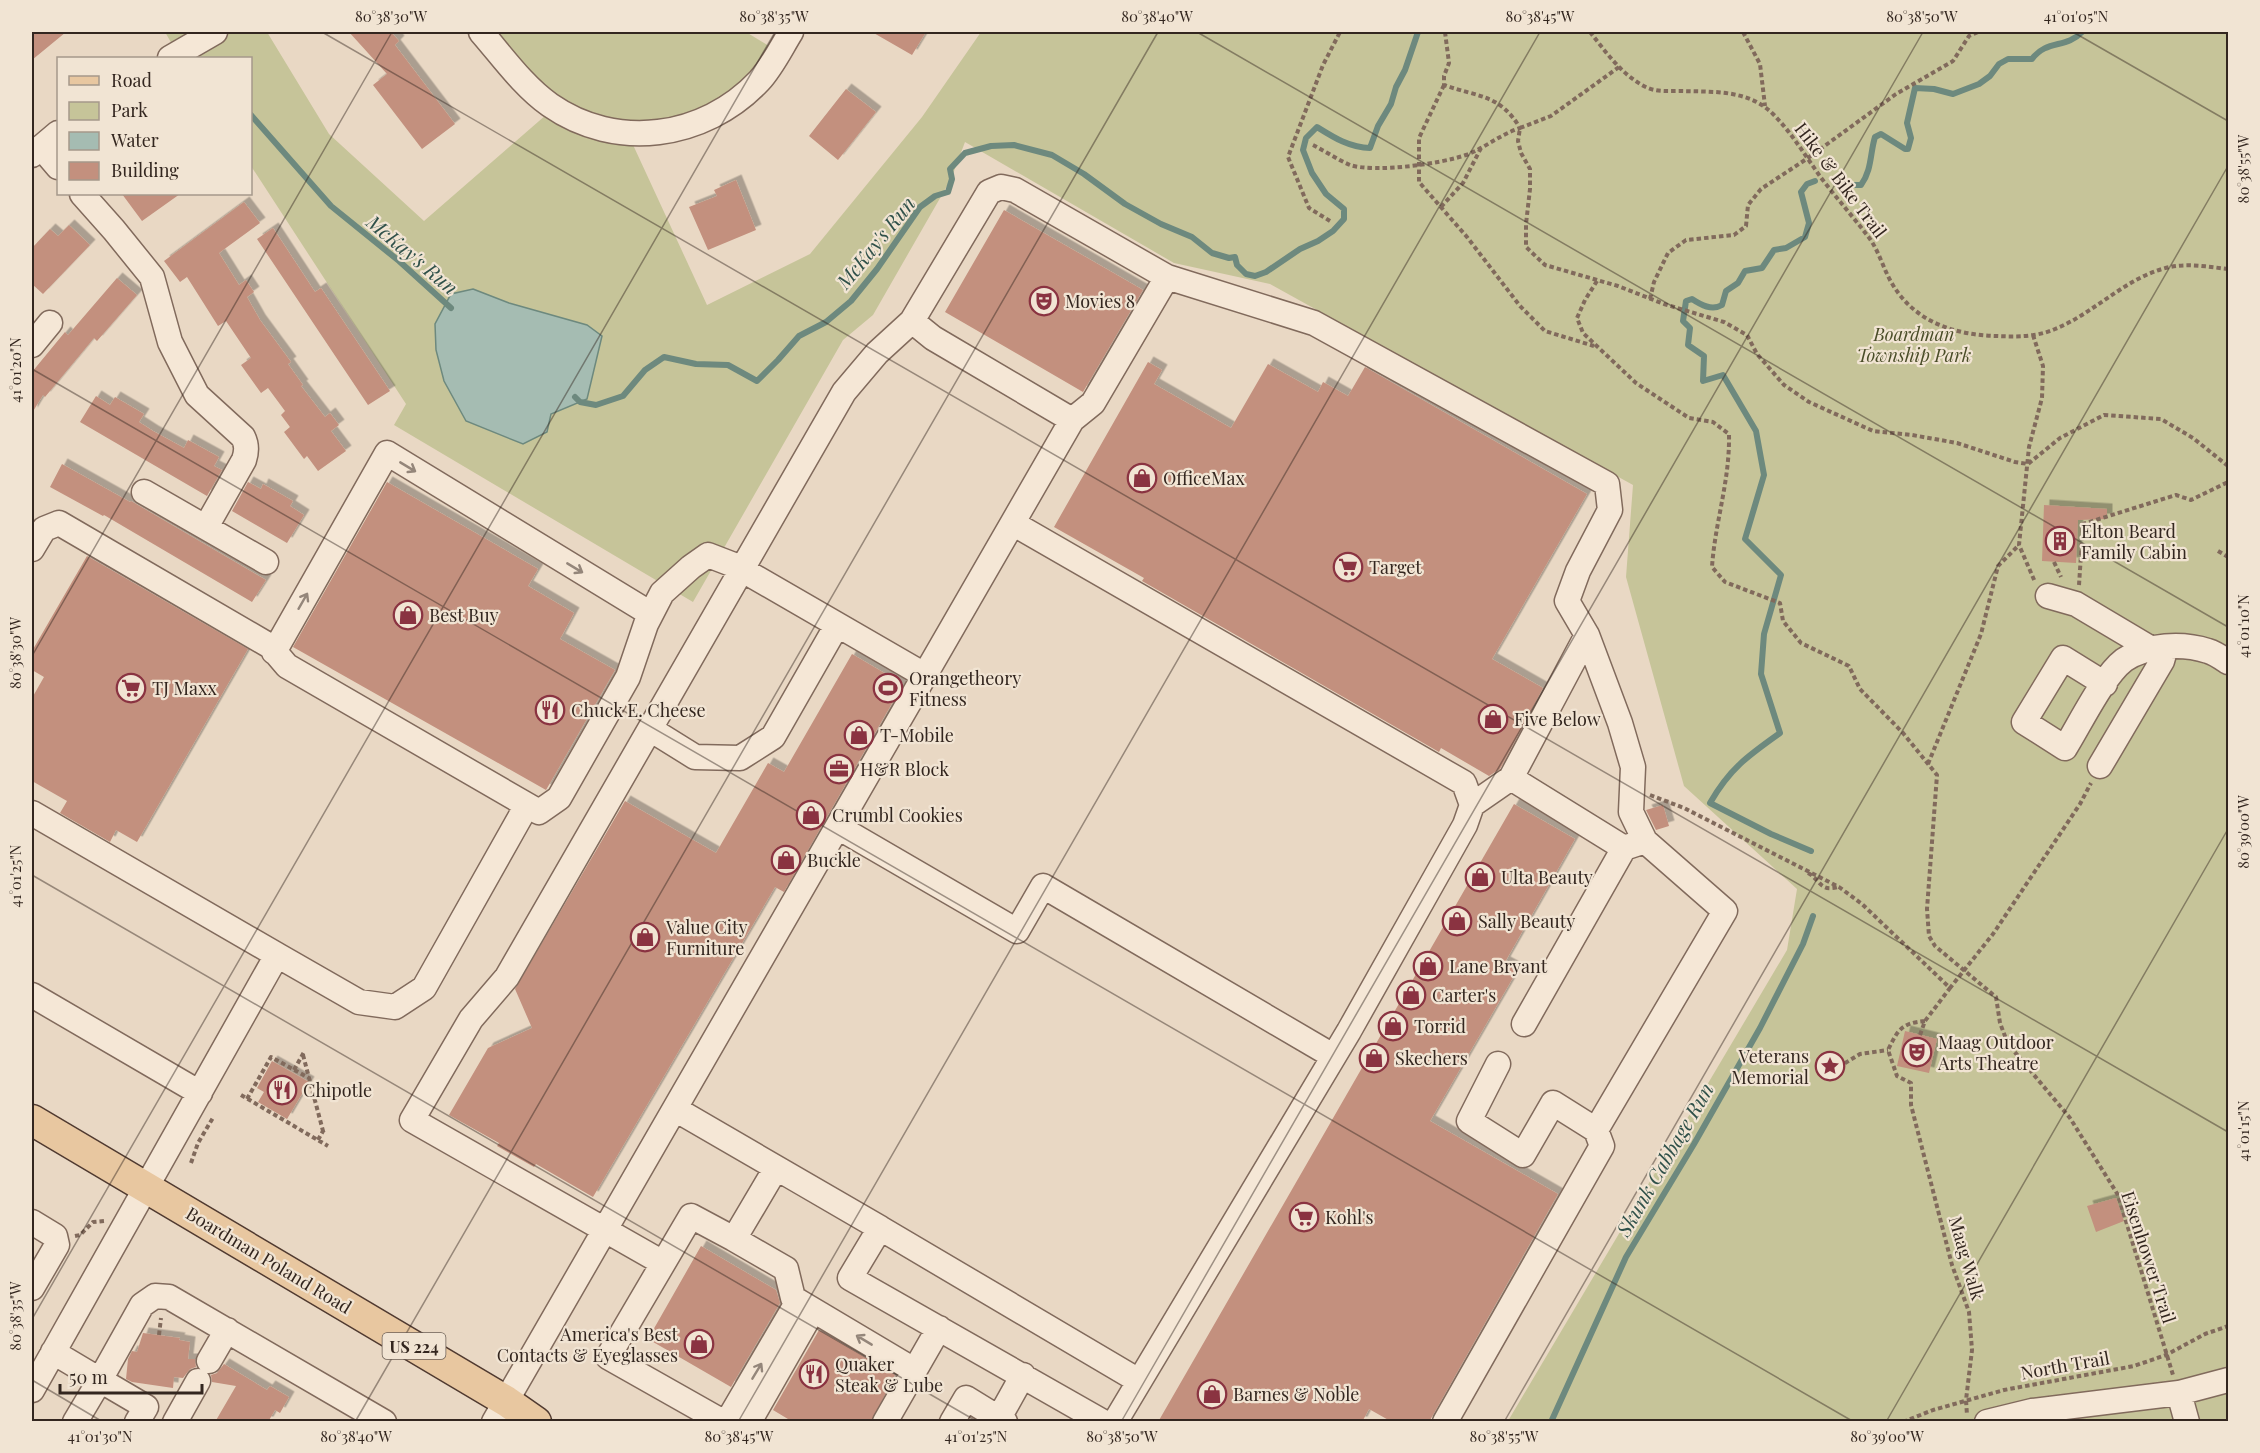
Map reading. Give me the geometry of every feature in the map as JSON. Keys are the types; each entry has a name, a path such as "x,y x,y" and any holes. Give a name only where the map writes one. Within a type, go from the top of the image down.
{"main road":[{"name":"Boardman Poland Road","path":"32,1120 147,1188 500,1411 536,1422"},
{"name":"Boardman Poland Road","path":"500,1411 549,1422"}],"street":[{"path":"172,57 215,32"},
{"path":"481,32 528,87 549,105 591,126 628,134 659,133 679,129 720,113 759,81 791,32"},
{"path":"44,145 57,165"},
{"path":"663,1263 412,1120 471,1019 507,978 844,392 877,353 912,321 989,192 1001,187 1015,190 1167,277 1314,323 1607,484 1610,510 1578,571 1567,602 1587,635 1620,723 1632,767 1631,812 1634,845 1524,1024"},
{"path":"83,195 152,277 170,342 197,395 243,437 246,444 247,452 244,460 206,527"},
{"path":"500,1411 1072,420 1093,403 1167,277"},
{"path":"912,321 933,338 1072,420"},
{"path":"32,345 50,322"},
{"path":"274,652 387,453 651,614"},
{"path":"144,492 266,562"},
{"path":"32,549 44,529 59,523 270,646 287,666 539,812 559,798 627,677 651,614 662,593 708,555 741,569 926,676"},
{"path":"1014,524 1464,783 1472,805 1466,825 1455,845 1333,1056 1115,1422"},
{"path":"2048,596 2076,604 2158,647 2162,661 2100,766"},
{"path":"650,729 695,757 740,758 773,737 837,625"},
{"path":"1472,805 1511,778 1587,635"},
{"path":"2105,684 2124,660 2158,647 2179,646 2222,652"},
{"path":"1511,778 1634,845 1725,911 1596,1130"},
{"path":"32,813 359,1002 395,1007 424,988 526,805"},
{"path":"838,827 1017,931 1043,886 1333,1056"},
{"path":"32,1390 277,954"},
{"path":"32,994 200,1093"},
{"path":"1445,1422 1602,1146 1596,1130 1553,1103 1522,1155 1469,1121 1498,1064"},
{"path":"675,1109 1139,1381"},
{"path":"734,1239 776,1168"},
{"path":"806,1306 725,1422 608,1357 690,1216 786,1269 792,1298 806,1306 914,1370"},
{"path":"32,1222 55,1236 57,1245 32,1288"},
{"path":"880,1228 850,1278 1103,1422"},
{"path":"75,1422 142,1305 155,1296 169,1297 384,1422"},
{"path":"749,1422 806,1306"},
{"path":"885,1422 939,1328"},
{"path":"175,1422 227,1330"},
{"path":"53,1352 146,1407 137,1422"},
{"path":"952,1422 966,1398 1002,1420 1023,1375"},
{"path":"1987,1422 2032,1411 2179,1393 2229,1380"},
{"path":"2179,1393 2187,1422"}],"path":[{"path":"1330,221 1309,208 1288,157 1323,65 1340,32"},
{"path":"1445,32 1449,63 1444,76 1444,85 1419,138 1419,182 1467,237 1520,306 1545,331 1598,348"},
{"name":"Hike & Bike Trail","path":"1590,32 1619,67 1639,83 1658,91 1723,92 1745,97 1765,107 1782,124 1822,179 1872,241 1891,282 1900,294 1927,320 1945,328 1972,334 2017,337 2033,335 2064,325 2160,269 2184,265 2229,269"},
{"path":"1743,32 1760,64 1765,107"},
{"path":"1650,299 1654,282 1668,253 1686,240 1734,236 1746,226 1748,205 1761,189 1896,94 1953,61 1969,36 1978,32"},
{"path":"1313,145 1350,165 1373,169 1419,164 1464,155 1481,148 1500,135 1551,116 1619,67"},
{"path":"1444,85 1485,96 1502,107 1514,118 1520,128 1518,141 1521,153 1530,169 1526,247 1545,265 1576,272 1664,304 1724,322 1748,335 1757,354 1784,385 1809,402 1873,431 1957,443 2028,464 2060,438 2104,415 2162,419 2193,438 2229,466"},
{"path":"1441,207 1463,183 1481,148"},
{"name":"Eisenhower Trail","path":"1597,281 1577,318 1583,333 1636,383 1689,418 1713,422 1729,435 1727,480 1714,542 1712,567 1725,582 1780,603 1783,621 1801,643 1849,666 1860,689 1903,733 1937,775 1927,909 1929,936 1935,946 1996,997 2000,1023 2008,1044 2070,1118 2118,1195 2166,1355"},
{"path":"2033,335 2043,366 2042,398 2029,447 2019,545 2037,586 2048,596"},
{"path":"2076,604 2079,592 2083,524 2176,495 2191,500 2229,482"},
{"path":"1928,764 1981,634 1998,566 2019,545"},
{"path":"2218,551 2229,558"},
{"path":"1920,1035 1925,1021 1994,933 2058,838 2080,804 2100,766"},
{"path":"1632,794 1651,795 1684,808 1839,887 1862,904 1950,988"},
{"path":"1799,865 1813,876 1816,883 1829,889 1839,887"},
{"path":"1832,1071 1860,1054 1888,1050 1898,1030 1911,1022 1925,1021"},
{"name":"Maag Walk","path":"1888,1050 1897,1076 1911,1083 1911,1105 1952,1265 1969,1312 1972,1350 1966,1400 1969,1422"},
{"path":"294,1070 304,1054 323,1133 318,1140"},
{"path":"247,1099 272,1057 309,1078"},
{"path":"241,1095 328,1146"},
{"path":"191,1163 198,1143 214,1116"},
{"path":"55,1236 80,1235 93,1222 104,1221"},
{"path":"159,1335 163,1308"},
{"name":"North Trail","path":"1903,1422 1966,1400 2055,1380 2134,1366 2166,1355 2205,1334 2229,1326"}],"green space":[{"name":"Boardman Township Park","path":"165,32 267,32 329,134 424,221 554,108 628,134 707,305 810,254 922,117 981,32 2228,32 2228,1421 1508,1421 1787,950 1797,889 1684,786 1626,577 1633,485 1270,284 1174,263 965,142 951,179 873,315 843,340 693,602 394,425 406,404 252,168 252,57 179,57"},
{"path":"494,32 746,32 769,46 743,83 717,103 692,115 666,122 639,124 612,121 586,113 561,101 532,79"}],"water":[{"path":"473,289 509,303 587,325 602,336 587,399 551,414 547,432 523,444 466,421 444,381 436,350 435,324 451,294"}],"building":[{"path":"32,32 66,32 32,60"},
{"path":"349,32 391,32 399,41 395,45 455,124 422,149 373,85 387,74"},
{"path":"872,32 926,32 912,55"},
{"path":"846,89 876,112 838,160 809,136"},
{"path":"736,180 756,230 708,250 689,207 717,196 714,190"},
{"path":"123,195 179,195 142,221"},
{"path":"244,202 260,223 219,253 239,285 246,280 254,292 247,297 260,320 291,362 288,364 303,385 301,386 325,417 330,413 339,425 331,431 346,451 318,471 307,456 304,459 284,432 290,427 281,415 285,411 268,388 261,393 241,365 251,358 226,321 218,326 187,277 180,282 164,261"},
{"name":"Movies 8","path":"1004,210 1143,290 1083,392 945,312"},
{"path":"69,225 90,245 43,294 32,284 32,248 50,229 58,236"},
{"path":"273,228 315,292 321,288 390,391 368,405 257,239"},
{"path":"117,278 137,295 97,341 94,338 45,397 43,395 32,413 32,372 65,332 68,335"},
{"name":"Target","path":"1148,362 1162,370 1154,384 1231,428 1268,364 1318,392 1323,382 1348,396 1365,367 1587,494 1492,659 1543,688 1500,769 1489,776 1441,748 1439,752 1142,581 1144,578 1054,527"},
{"path":"96,396 110,405 115,397 144,414 139,422 153,431 184,448 188,440 219,457 214,466 222,470 207,496 80,422"},
{"path":"62,464 131,501 266,580 252,602 104,515 50,487"},
{"path":"248,482 261,489 263,484 293,501 290,506 304,515 287,543 232,511"},
{"name":"Best Buy","path":"387,482 538,569 528,586 574,613 560,639 615,670 546,790 293,647"},
{"name":"Elton Beard Family Cabin","path":"2044,505 2107,509 2107,519 2078,520 2076,563 2042,561"},
{"name":"TJ Maxx","path":"87,556 248,649 137,842 116,830 110,842 60,813 67,801 32,781 32,698 44,677 32,670 32,651"},
{"path":"852,654 903,684 784,892 775,887 593,1197 536,1164 534,1167 497,1146 499,1143 449,1115 488,1048 532,1028 515,989 625,801 716,853 768,763 784,772"},
{"path":"1514,804 1575,839 1505,962 1518,969 1430,1121 1558,1194 1429,1422 1392,1422 1369,1409 1362,1422 1158,1422"},
{"path":"1663,805 1669,826 1656,830 1646,810"},
{"name":"Maag Outdoor Arts Theatre","path":"1905,1031 1937,1039 1929,1073 1897,1066"},
{"name":"Chipotle","path":"272,1061 309,1082 287,1119 258,1102 264,1092 257,1088"},
{"path":"2116,1198 2124,1221 2096,1232 2087,1206"},
{"path":"701,1246 776,1290 780,1303 731,1387 648,1339"},
{"path":"819,1330 895,1375 871,1422 793,1422 773,1410"},
{"path":"143,1333 180,1338 179,1340 190,1342 188,1359 195,1359 196,1367 190,1369 183,1378 174,1377 173,1388 132,1382 126,1379 128,1359 132,1351 137,1352"},
{"path":"224,1364 267,1390 270,1386 289,1397 280,1413 275,1410 268,1422 215,1422 236,1386 212,1382 211,1375 217,1373"}],"waterway":[{"name":"McKay's Run","path":"575,397 580,402 596,405 623,396 645,370 664,357 696,364 728,365 757,381 799,336 826,322 851,301 877,269 920,207 935,196 948,192 952,179 950,169 965,153 991,146 1014,145 1052,155 1084,174 1125,204 1161,224 1192,237 1212,253 1229,258 1235,257 1237,265 1246,274 1255,276 1266,272 1300,249 1333,231 1344,219 1344,209 1326,194 1312,173 1303,150 1306,138 1317,127 1349,144 1370,148 1378,126 1391,104 1418,32"},
{"name":"Skunk Cabbage Run","path":"1839,185 1861,185 1869,167 1875,137 1881,134 1908,149 1911,138 1907,123 1915,88 1934,89 1953,94 1979,84 1990,76 1999,64 2008,59 2032,59 2044,49 2070,41 2082,32"},
{"name":"McKay's Run","path":"252,116 331,206 399,261 451,308"},
{"name":"Skunk Cabbage Run","path":"1811,851 1771,834 1710,803 1733,771 1780,733 1761,674 1764,634 1781,575 1745,539 1764,475 1756,431 1723,375 1703,381 1704,356 1688,345 1690,328 1683,321 1686,301 1692,299 1710,307 1722,305 1726,291 1738,283 1745,271 1762,268 1774,250 1786,248 1805,237 1809,223 1801,192 1807,184 1815,181"},
{"name":"Skunk Cabbage Run","path":"1551,1422 1626,1257 1760,1028 1803,944 1813,916"}],"place":[{"name":"Movies 8","path":"1044,301"},
{"name":"OfficeMax","path":"1142,478"},
{"name":"Elton Beard Family Cabin","path":"2060,541"},
{"name":"Target","path":"1348,567"},
{"name":"Best Buy","path":"408,615"},
{"name":"TJ Maxx","path":"131,688"},
{"name":"Orangetheory Fitness","path":"888,688"},
{"name":"Chuck E. Cheese","path":"550,710"},
{"name":"Five Below","path":"1493,719"},
{"name":"T-Mobile","path":"859,735"},
{"name":"H&R Block","path":"839,769"},
{"name":"Crumbl Cookies","path":"811,815"},
{"name":"Buckle","path":"786,860"},
{"name":"Ulta Beauty","path":"1480,877"},
{"name":"Sally Beauty","path":"1457,921"},
{"name":"Value City Furniture","path":"645,937"},
{"name":"Lane Bryant","path":"1428,966"},
{"name":"Carter's","path":"1411,995"},
{"name":"Torrid","path":"1393,1026"},
{"name":"Maag Outdoor Arts Theatre","path":"1917,1052"},
{"name":"Skechers","path":"1374,1058"},
{"name":"Veterans Memorial","path":"1830,1066"},
{"name":"Chipotle","path":"282,1090"},
{"name":"Kohl's","path":"1304,1217"},
{"name":"America's Best Contacts & Eyeglasses","path":"699,1344"},
{"name":"Quaker Steak & Lube","path":"814,1374"},
{"name":"Barnes & Noble","path":"1212,1394"}]}
